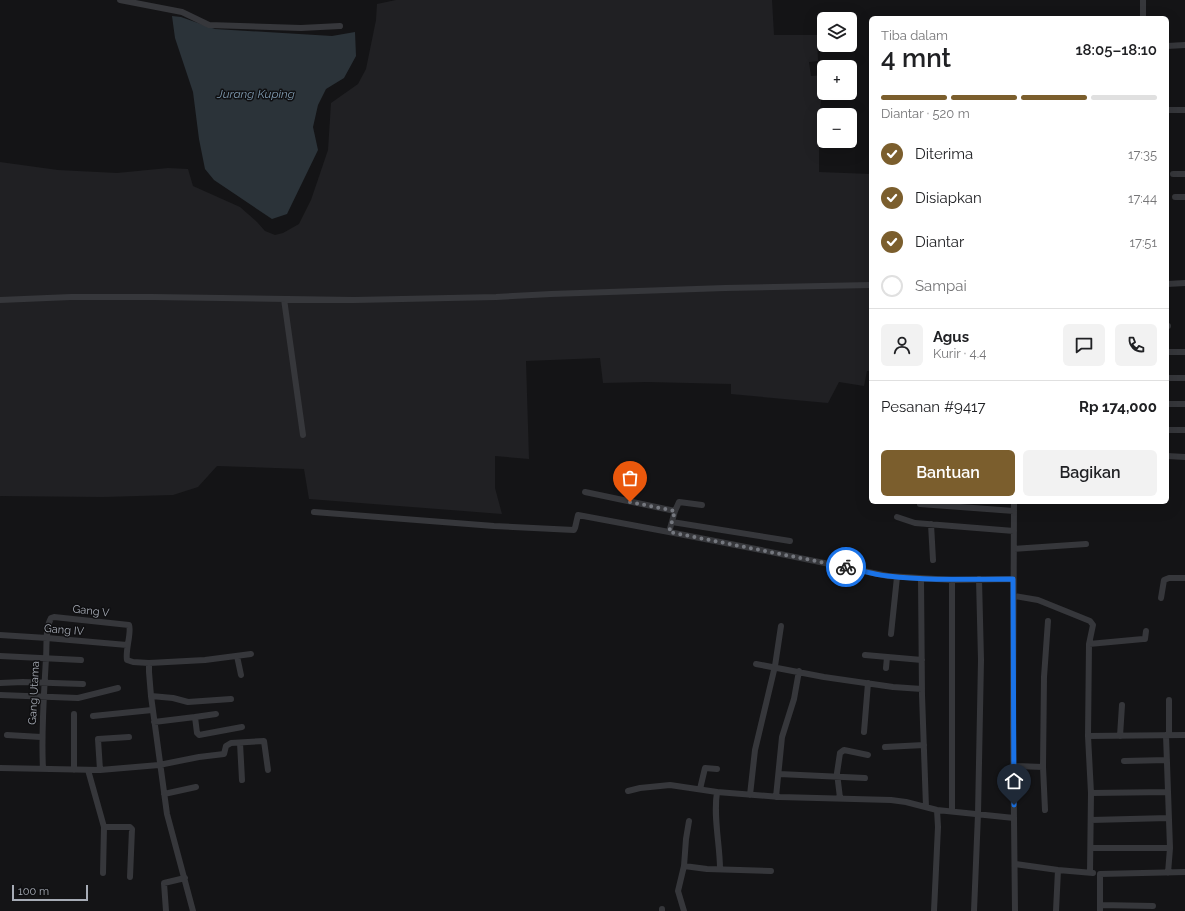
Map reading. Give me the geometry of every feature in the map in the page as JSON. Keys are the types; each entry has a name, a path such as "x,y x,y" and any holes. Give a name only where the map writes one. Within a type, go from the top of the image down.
{"street":[{"path":"120,0 182,12 209,25 301,28 340,26"},
{"path":"1143,0 1143,16"},
{"path":"1169,46 1185,45"},
{"path":"1169,110 1185,110"},
{"path":"1173,174 1185,174"},
{"path":"1175,197 1185,197"},
{"path":"1169,284 1185,283"},
{"path":"0,300 71,297 354,300 473,298 725,288 869,285"},
{"path":"284,299 304,435"},
{"path":"1169,352 1185,352"},
{"path":"1169,378 1185,378"},
{"path":"1169,404 1185,404"},
{"path":"1169,430 1185,430"},
{"path":"1169,456 1185,456"},
{"path":"585,492 675,511"},
{"path":"669,532 679,502 702,505"},
{"path":"920,504 977,505 1014,511"},
{"path":"1014,504 1013,766 1015,911"},
{"path":"314,512 494,526 574,530 578,515 897,577 952,580 1013,579"},
{"path":"897,517 915,523 1014,531"},
{"path":"672,522 790,541"},
{"path":"931,524 933,560"},
{"path":"761,550 764,538"},
{"path":"1014,549 1086,544"},
{"path":"891,634 897,577"},
{"path":"1161,598 1164,580 1169,578 1185,578"},
{"path":"920,579 926,807"},
{"path":"974,911 982,660 979,579"},
{"path":"952,580 952,811"},
{"path":"1014,596 1038,600 1090,621 1093,625 1089,644 1088,736 1091,793 1090,872"},
{"name":"Gang V","path":"51,618 54,617 129,625 130,628 127,646"},
{"name":"Gang Utama","path":"43,769 41,737 43,696 47,638 51,618"},
{"path":"1046,810 1043,767 1044,677 1048,622"},
{"path":"750,795 757,738 775,666 781,626"},
{"path":"1089,644 1143,639 1145,638 1146,631"},
{"name":"Gang IV","path":"0,635 127,646"},
{"path":"127,646 126,658 128,661 150,663 205,660 251,654"},
{"path":"865,655 922,660"},
{"path":"0,656 81,660"},
{"path":"237,656 241,674"},
{"path":"886,668 887,657"},
{"path":"150,663 149,672 152,710 167,814 193,911"},
{"path":"756,664 775,666 824,677 922,689"},
{"path":"776,796 782,737 794,699 799,671"},
{"path":"0,683 44,682 83,684"},
{"path":"864,732 868,683"},
{"path":"0,695 78,698 118,688"},
{"path":"151,696 188,702 231,699"},
{"path":"1168,873 1170,848 1167,760 1169,700"},
{"path":"1120,736 1122,705"},
{"path":"93,716 152,710"},
{"path":"74,714 74,770"},
{"path":"154,722 216,714"},
{"path":"195,717 197,733 199,735 242,727"},
{"path":"1088,736 1185,734"},
{"path":"7,736 41,737"},
{"path":"100,770 98,739 129,736"},
{"path":"0,768 100,770 159,765 199,757 224,754 228,745 265,741 268,770"},
{"path":"240,743 242,780"},
{"path":"885,747 924,745"},
{"path":"840,798 838,769 841,751 844,750 868,755"},
{"path":"1124,761 1167,760"},
{"path":"1013,766 1043,767"},
{"path":"700,789 704,768 717,769"},
{"path":"88,770 104,827 103,873"},
{"path":"779,774 865,778"},
{"path":"628,791 666,784 717,792 750,795 891,800 906,802 937,810 1014,818"},
{"path":"164,794 196,787"},
{"path":"717,792 715,811 720,851 720,869"},
{"path":"1091,793 1168,792"},
{"path":"934,911 938,828 937,810"},
{"path":"1091,820 1169,818"},
{"path":"684,911 678,891 684,866 689,821"},
{"path":"104,827 130,827 132,829 130,877"},
{"path":"1091,848 1170,848"},
{"path":"1015,864 1100,874 1185,872"},
{"path":"684,866 707,869 772,870"},
{"path":"1056,911 1058,870"},
{"path":"1100,874 1100,908 1153,906"},
{"path":"166,911 165,882 185,878"}],"shaded area":[{"path":"396,0 772,0 774,35 817,35 818,60 809,62 811,76 817,76 817,100 821,100 820,108 817,108 817,148 819,148 819,172 869,174 869,371 867,371 864,386 839,382 828,403 731,394 731,384 647,382 603,383 600,358 526,361 529,459 495,456 495,488 502,514 309,499 304,469 217,466 198,487 173,495 103,497 0,496 0,162 58,170 117,173 168,168 188,169 193,186 240,207 265,231 275,235 283,233 299,224 311,200 328,150 331,103 358,84 366,69 376,20 377,4"}],"water":[{"name":"Jurang Kuping","path":"172,16 181,17 215,29 332,36 355,32 356,56 344,78 326,89 318,105 313,127 318,150 287,214 272,219 214,180 205,169 199,139 193,92 175,38"}],"way so far":[{"path":"630,502 675,511 669,532 846,567"}],"route":[{"path":"846,567 888,576 920,579 1013,579 1014,805"}]}
